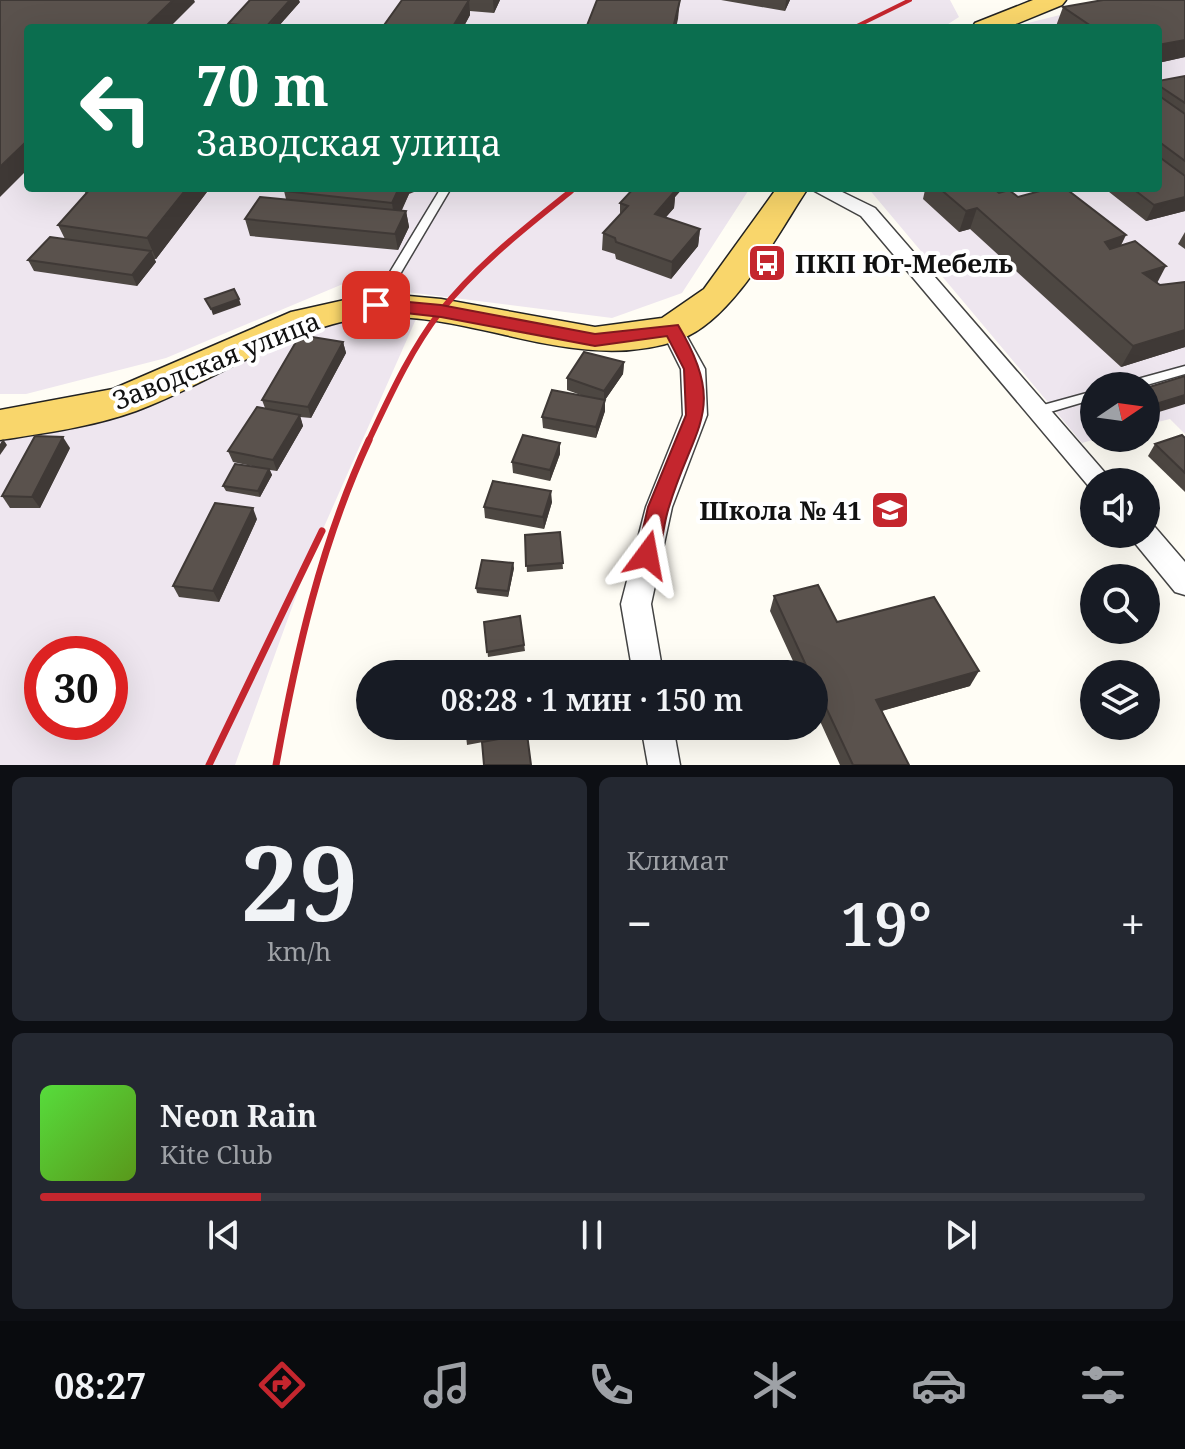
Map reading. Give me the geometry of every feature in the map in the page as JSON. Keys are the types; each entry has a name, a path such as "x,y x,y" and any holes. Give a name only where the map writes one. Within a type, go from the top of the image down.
{"main road":[{"path":"994,24 1054,0"},
{"name":"Заводская улица","path":"0,425 77,413 123,401 304,321 337,311 376,305 441,311 595,340 672,329 716,297 790,192"}],"street":[{"path":"827,192 868,212 1088,468"},
{"path":"646,660 636,604 659,507 695,415 693,369 672,329"},
{"path":"1156,548 1185,583"},
{"path":"660,740 664,765"}],"lane":[{"path":"376,305 444,192"},
{"path":"1160,377 1185,370"},
{"path":"1040,410 1080,399"}],"shaded area":[{"path":"0,0 950,0 959,17 948,24 24,24 24,192 747,192 682,293 612,318 343,284 166,358 26,394 0,394"},
{"path":"1120,0 1185,0 1185,434 1170,419 1160,422 1160,372 1080,372 1080,441 871,192 1162,192 1162,24 1024,24"},
{"path":"375,314 416,319 308,563 235,765 0,765 0,437 304,331"}],"building":[{"path":"0,0 173,0 148,24 24,24 24,144 0,167"},
{"path":"250,0 290,0 269,24 228,24"},
{"path":"402,0 469,0 454,24 385,24"},
{"path":"597,0 680,0 674,24 588,24"},
{"path":"1103,0 1185,0 1185,40 1162,44 1162,24 1088,24 1063,7"},
{"path":"1185,76 1185,103 1162,88 1162,80"},
{"path":"1162,98 1185,114 1185,161 1162,144"},
{"path":"1162,159 1185,176 1185,197 1154,205 1137,192 1162,192"},
{"path":"87,192 184,192 147,238 58,225"},
{"path":"293,192 397,192 392,203"},
{"path":"630,192 674,192 655,214 700,229 672,262 616,242 615,238 603,233 628,206 620,203"},
{"path":"944,192 1012,192 1018,197 1036,192 1070,192 1126,235 1105,242 1110,249 1135,241 1166,266 1143,273 1160,285 1185,282 1185,330 1133,346 977,208 966,211"},
{"path":"260,197 406,211 395,234 245,219"},
{"path":"50,237 151,251 132,275 28,260"},
{"path":"234,289 239,299 211,309 205,299"},
{"path":"300,335 343,342 308,407 262,400"},
{"path":"584,352 624,362 604,391 567,378"},
{"path":"1185,376 1185,395 1160,403 1160,384"},
{"path":"552,390 605,400 596,427 542,417"},
{"path":"257,407 300,415 273,460 228,451"},
{"path":"523,435 560,443 550,470 512,462"},
{"path":"1182,435 1185,438 1185,473 1160,449 1160,442"},
{"path":"35,436 63,437 32,497 2,496"},
{"path":"235,464 269,469 258,491 223,486"},
{"path":"493,481 551,491 543,517 484,507"},
{"path":"215,503 253,508 213,591 173,586"},
{"path":"560,532 563,563 526,566 525,535"},
{"path":"482,560 513,563 508,591 476,588"},
{"path":"818,585 837,622 934,597 979,671 876,700 909,765 853,765 828,712 828,660 804,660 774,596"},
{"path":"520,616 524,645 487,652 484,622"},
{"path":"528,740 531,765 484,765 482,742"}],"railway":[{"path":"861,24 910,0"},
{"path":"368,442 410,359 440,312 486,263 570,192"},
{"path":"276,765 312,600 337,519 369,440"},
{"path":"209,765 322,531"}],"place":[{"name":"ПКП Юг-Мебель","path":"767,263"},
{"name":"Школа № 41","path":"890,510"}],"route":[{"path":"376,305 441,311 595,340 623,339 672,329 693,369 695,415 659,507 647,555"}]}
